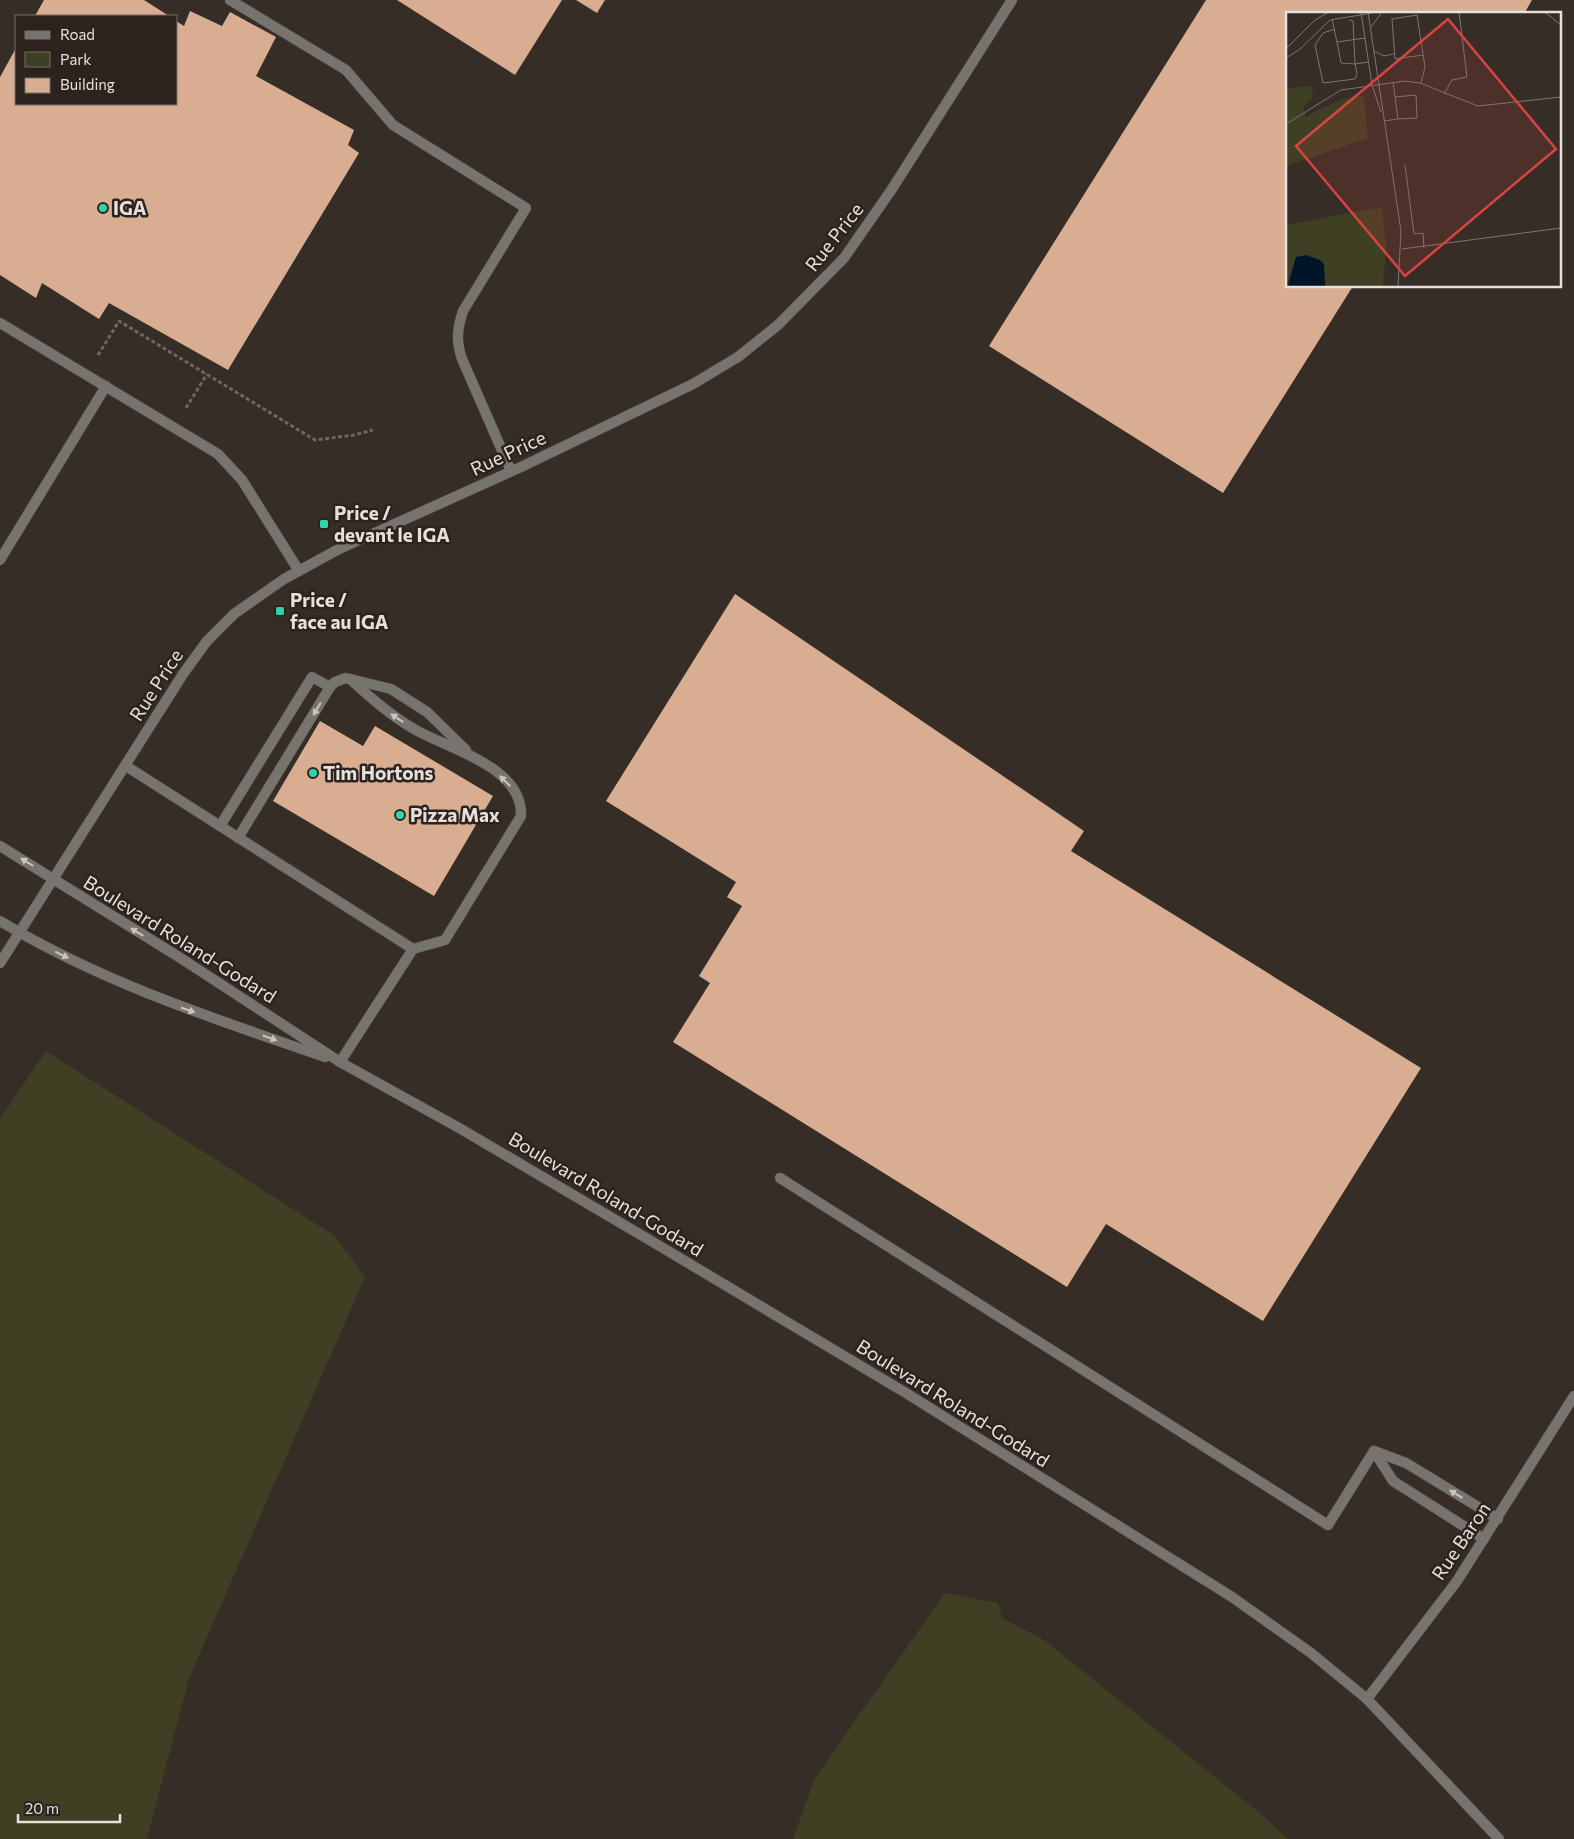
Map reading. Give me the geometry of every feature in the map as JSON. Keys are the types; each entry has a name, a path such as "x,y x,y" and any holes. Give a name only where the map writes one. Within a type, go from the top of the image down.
{"street":[{"path":"230,0 346,70 393,125 526,208 463,311 457,327 457,344 462,359 511,471"},
{"name":"Rue Price","path":"0,963 183,674 206,641 229,618 253,599 342,548 511,471 717,370 759,341 801,304 839,263 862,234 1012,0"},
{"path":"0,322 208,446 234,470 299,571"},
{"path":"0,560 106,386"},
{"path":"220,826 312,677 330,688"},
{"path":"238,838 330,688 341,679 391,689 427,712 472,756"},
{"path":"340,1062 413,949 444,940 521,816 518,796 512,787 486,764 416,730 379,706 350,680"},
{"path":"126,766 413,949"},
{"name":"Boulevard Roland-Godard","path":"0,846 340,1062 531,1170 948,1419 1232,1597 1311,1653 1367,1699 1499,1839"},
{"name":"Boulevard Roland-Godard","path":"0,921 19,933 152,997 340,1062"},
{"path":"780,1178 1328,1525 1374,1451"},
{"name":"Rue Baron","path":"1367,1699 1457,1581 1498,1519 1574,1396"},
{"path":"1374,1451 1406,1463 1498,1519"},
{"path":"1374,1451 1393,1482 1484,1539"}],"path":[{"path":"97,356 119,321 315,440 354,436 373,430"},
{"path":"174,427 207,374"}],"green space":[{"path":"46,1051 335,1236 365,1277 189,1678 147,1839 0,1839 0,1119"},
{"path":"945,1593 998,1603 1002,1618 1044,1640 1262,1815 1288,1839 793,1839 815,1778"}],"building":[{"path":"44,0 144,0 167,15 36,15"},
{"path":"397,0 562,0 515,75"},
{"path":"576,0 605,0 597,13"},
{"path":"1206,0 1532,0 1525,12 1286,12 1286,288 1352,288 1223,493 989,346"},
{"path":"190,11 222,26 230,12 276,37 256,76 354,130 348,145 359,153 228,370 109,303 99,319 42,283 36,298 0,275 0,77 15,50 15,105 178,105 178,22 184,26"},
{"path":"735,594 1084,831 1071,851 1421,1068 1263,1321 1106,1224 1067,1287 673,1042 710,983 699,976 742,906 727,897 736,882 606,801"},
{"path":"320,721 363,746 375,726 493,796 434,896 273,801"}],"place":[{"name":"IGA","path":"103,208"},
{"name":"Price / devant le IGA","path":"324,524"},
{"name":"Price / face au IGA","path":"280,611"},
{"name":"Tim Hortons","path":"313,773"},
{"name":"Pizza Max","path":"400,815"}]}
